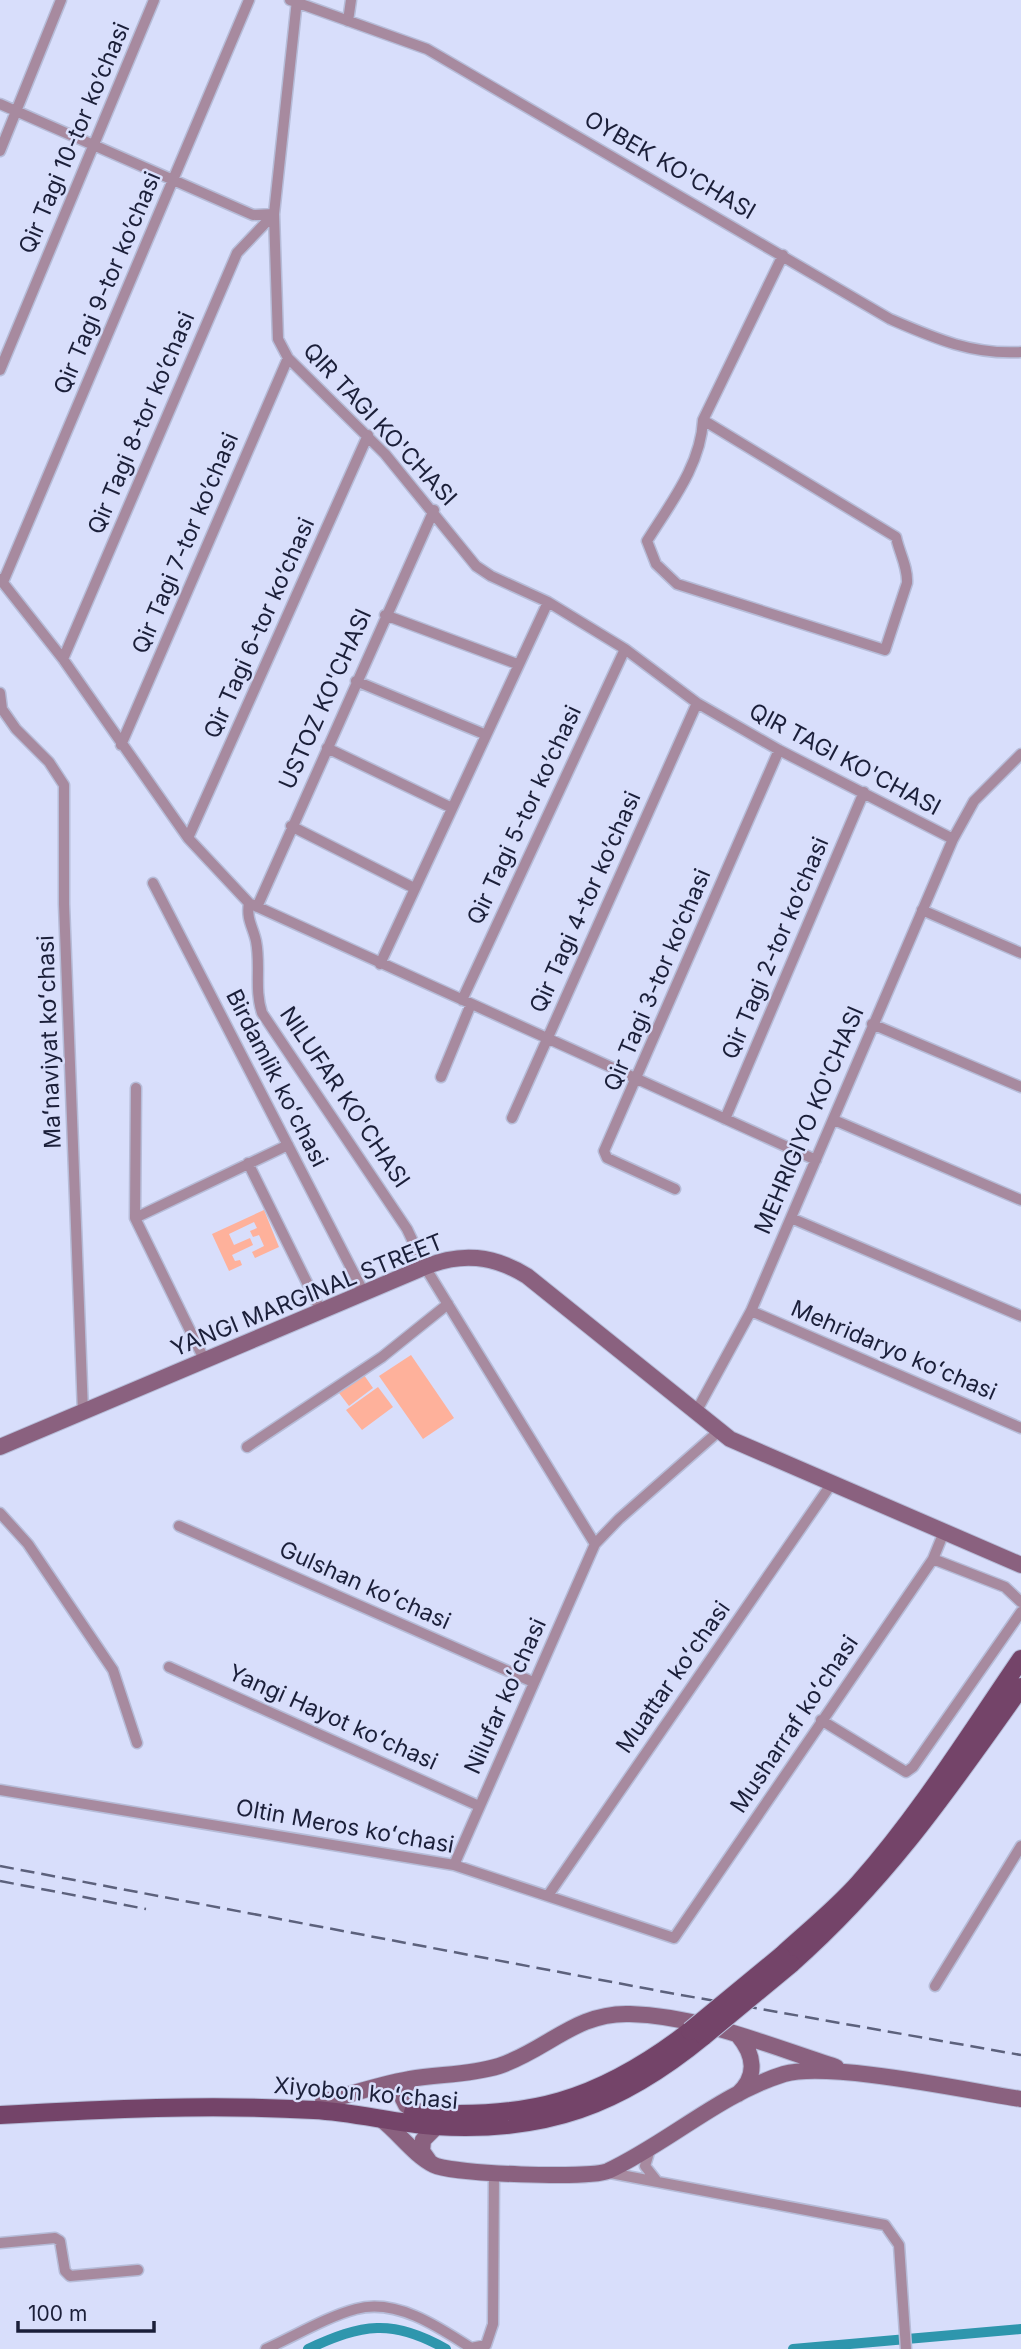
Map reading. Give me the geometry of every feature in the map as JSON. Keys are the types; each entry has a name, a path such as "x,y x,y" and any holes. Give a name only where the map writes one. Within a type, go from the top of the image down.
{"main road":[{"name":"YANGI MARGINAL STREET","path":"0,1447 425,1267 451,1258 479,1257 517,1270 730,1439 1021,1565"},
{"path":"786,1960 883,1855 914,1817 1021,1659"},
{"path":"697,2034 786,1960 836,1925 926,1822 1021,1687"},
{"path":"323,2102 410,2079 475,2072 499,2066 594,2017 629,2014 738,2035 861,2075"},
{"name":"Xiyobon koʻchasi","path":"0,2104 76,2099 199,2098 323,2102 415,2112 514,2112 588,2094 697,2034"},
{"name":"Xiyobon koʻchasi","path":"0,2115 79,2110 316,2110 437,2126 508,2125 577,2111 643,2082 697,2034"},
{"path":"735,2096 747,2084 752,2067 748,2049 738,2035"},
{"path":"382,2120 431,2163 444,2169 575,2175 606,2172 735,2096 786,2074 825,2072 861,2075 1021,2099"},
{"path":"410,2079 401,2095 406,2105 415,2112"},
{"path":"431,2163 422,2146 425,2136 437,2126"}],"street":[{"path":"0,151 61,0"},
{"name":"Qir Tagi 10-tor koʼchasi","path":"0,369 154,0"},
{"name":"Qir Tagi 9-tor koʼchasi","path":"1,580 249,0"},
{"path":"348,21 351,0"},
{"name":"OYBEK KO'CHASI","path":"295,2 427,49 890,319 953,346 1000,354 1021,352"},
{"name":"QIR TAGI KO'CHASI","path":"295,2 274,214 278,339 288,358 368,435 433,510 476,566 548,603 625,649 697,703 779,750 953,839"},
{"path":"0,103 253,215 274,214"},
{"name":"Qir Tagi 8-tor koʼchasi","path":"63,659 237,253 274,214"},
{"path":"703,420 896,537 899,554 908,573 885,650 677,584 656,564 647,541 689,472 702,438 703,420 783,255"},
{"name":"Qir Tagi 7-tor koʼchasi","path":"121,745 288,358"},
{"name":"Qir Tagi 6-tor koʼchasi","path":"188,838 368,435"},
{"name":"USTOZ KO'CHASI","path":"253,905 327,748 433,510"},
{"path":"1,580 63,659 188,838 253,905 816,1160"},
{"path":"380,964 484,734 548,603"},
{"path":"385,615 517,664"},
{"name":"Qir Tagi 5-tor koʼchasi","path":"441,1077 466,1002 625,649"},
{"path":"356,681 484,734"},
{"name":"Maʻnaviyat koʻchasi","path":"0,692 1,709 16,729 49,762 64,785 64,904 83,1413"},
{"name":"Qir Tagi 4-tor koʼchasi","path":"512,1118 697,703"},
{"path":"327,748 452,808"},
{"name":"Qir Tagi 3-tor koʼchasi","path":"675,1189 607,1158 604,1151 638,1079 779,750"},
{"name":"MEHRIGIYO KO'CHASI","path":"696,1412 751,1311 953,839 974,801 1021,754"},
{"name":"Qir Tagi 2-tor koʼchasi","path":"725,1119 864,792"},
{"path":"291,826 414,888"},
{"name":"Birdamlik koʻchasi","path":"153,883 364,1293"},
{"name":"NILUFAR KO'CHASI","path":"253,905 247,913 258,956 257,996 262,1013 400,1217 425,1267"},
{"path":"922,910 1021,953"},
{"path":"872,1024 1021,1087"},
{"path":"136,1087 135,1218 205,1361"},
{"path":"834,1120 1021,1200"},
{"path":"135,1218 288,1145"},
{"path":"248,1163 321,1311"},
{"path":"791,1218 1021,1316"},
{"path":"425,1267 595,1544"},
{"path":"247,1447 382,1357 448,1304"},
{"name":"Mehridaryo koʻchasi","path":"751,1311 1021,1428"},
{"name":"Nilufar koʻchasi","path":"454,1865 595,1544 619,1519 719,1431"},
{"name":"Muattar koʻchasi","path":"549,1894 832,1483"},
{"path":"0,1513 29,1544 113,1670 137,1743"},
{"name":"Gulshan koʻchasi","path":"179,1526 533,1682"},
{"name":"Musharraf koʻchasi","path":"674,1937 933,1559 944,1532"},
{"path":"933,1559 1005,1587 1021,1602"},
{"path":"821,1720 906,1772 913,1766 1021,1612"},
{"name":"Yangi Hayot koʻchasi","path":"169,1667 480,1806"},
{"name":"Oltin Meros koʻchasi","path":"0,1790 454,1865 674,1937"},
{"path":"935,1986 1021,1846"},
{"path":"652,2144 645,2166 656,2180"},
{"path":"267,2349 356,2309 378,2307 425,2319 471,2348 486,2345 494,2324 494,2172"},
{"path":"606,2172 885,2225 899,2245 906,2349"},
{"path":"0,2244 55,2238 60,2241 65,2271 70,2276 138,2270"}],"shaded area":[{"path":"264,1210 279,1247 255,1258 252,1252 264,1246 259,1235 253,1237 250,1231 257,1228 254,1222 229,1234 234,1245 250,1238 253,1245 232,1255 235,1261 240,1260 242,1265 229,1271 212,1234"},
{"path":"411,1355 454,1418 423,1439 379,1376"},
{"path":"364,1375 373,1388 349,1406 339,1393"},
{"path":"378,1387 393,1407 362,1430 346,1410"}],"waterway":[{"path":"308,2349 345,2334 377,2328 409,2332 446,2349"},
{"path":"793,2349 1021,2329"}],"railway":[{"path":"0,1866 670,1993 1021,2055"},
{"path":"0,1881 146,1909"}]}
